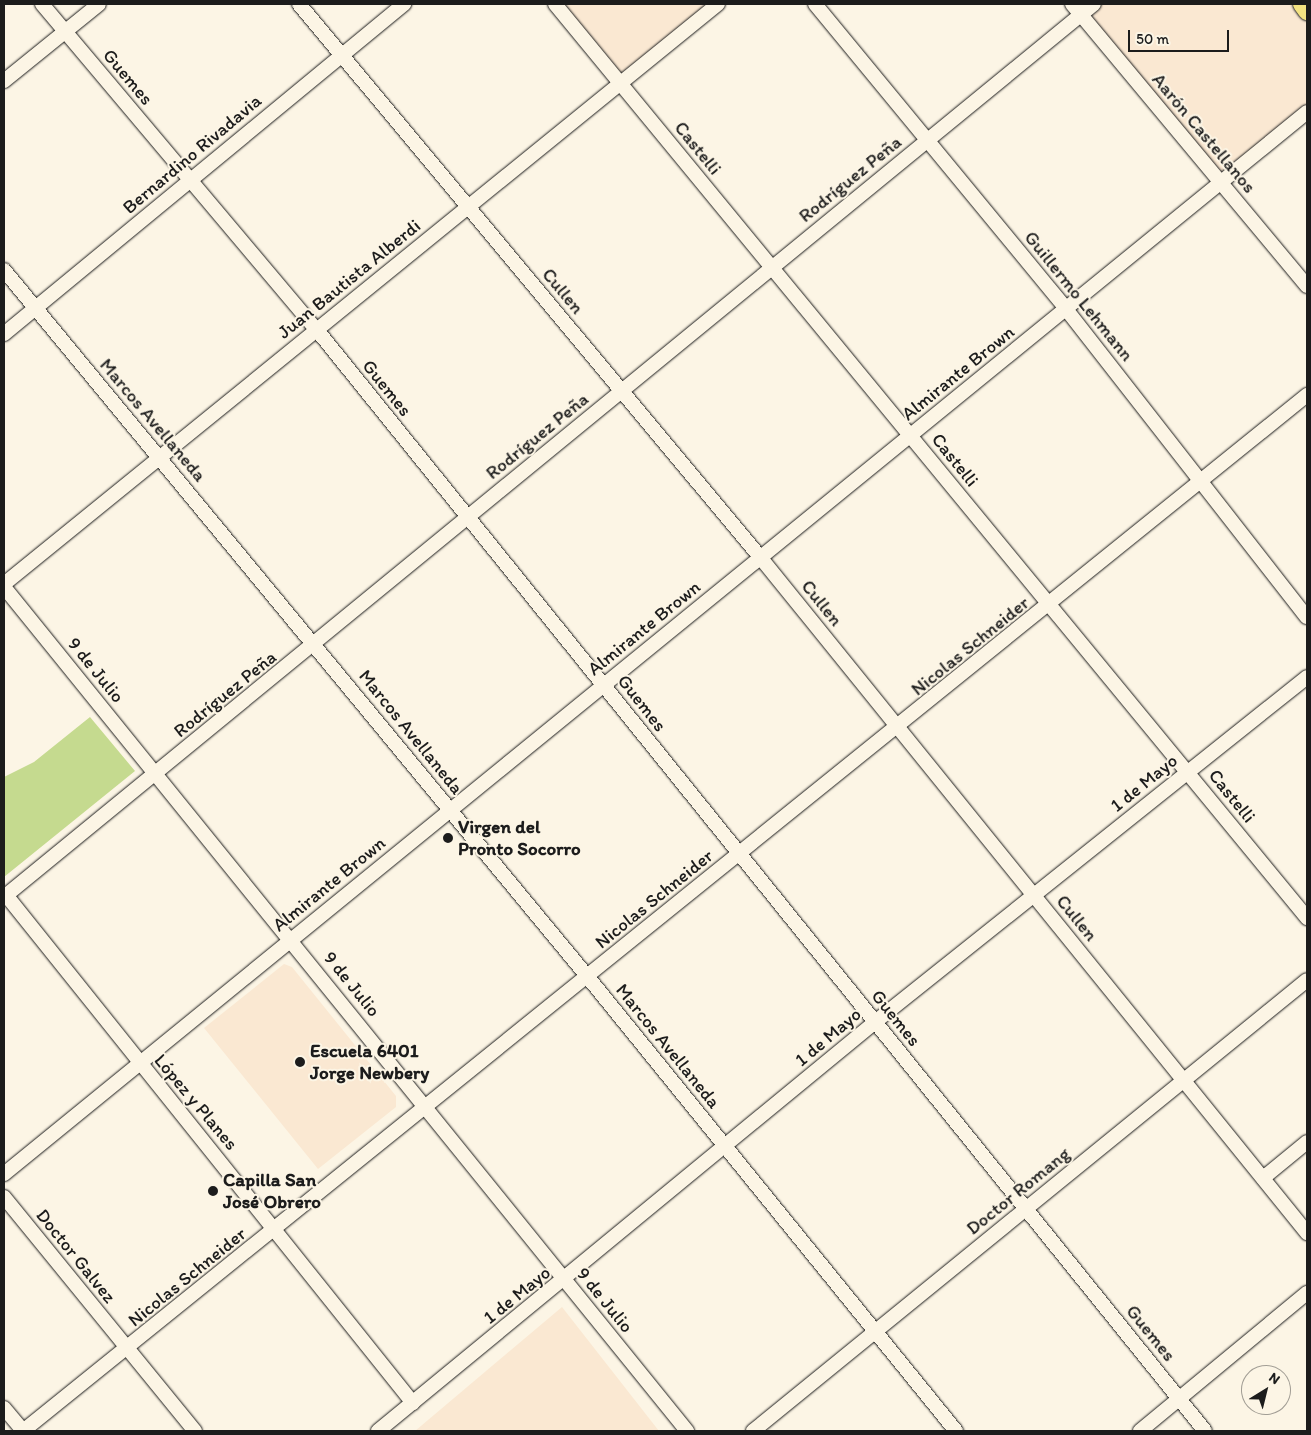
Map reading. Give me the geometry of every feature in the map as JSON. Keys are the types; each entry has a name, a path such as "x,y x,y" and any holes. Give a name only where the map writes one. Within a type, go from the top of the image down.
{"main road":[{"path":"1302,4 1307,11"}],"street":[{"name":"Guemes","path":"42,4 317,330 738,855 1205,1431"},
{"path":"4,81 99,4"},
{"name":"Cullen","path":"299,4 760,558 1307,1233"},
{"name":"Bernardino Rivadavia","path":"4,334 404,4"},
{"name":"Castelli","path":"555,4 1307,918"},
{"name":"Juan Bautista Alberdi","path":"4,585 718,4"},
{"name":"Guillermo Lehmann","path":"814,4 1066,309 1307,618"},
{"name":"Rodríguez Peña","path":"5,896 315,644 927,140 1076,9 1094,4"},
{"name":"Aarón Castellanos","path":"1076,9 1307,286"},
{"name":"Almirante Brown","path":"4,1174 1307,112"},
{"name":"Marcos Avellaneda","path":"4,270 315,644 956,1431"},
{"name":"Nicolas Schneider","path":"23,1431 128,1349 427,1108 587,976 898,728 1307,395"},
{"name":"9 de Julio","path":"4,585 292,938 687,1431"},
{"name":"1 de Mayo","path":"378,1431 565,1280 875,1022 1307,678"},
{"name":"López y Planes","path":"5,896 139,1063 277,1228 413,1403"},
{"name":"Doctor Romang","path":"753,1431 1307,980"},
{"path":"1263,1178 1307,1142"},
{"name":"Doctor Galvez","path":"4,1197 195,1431"},
{"path":"1140,1431 1307,1293"},
{"path":"4,1408 23,1431"}],"shaded area":[{"path":"555,4 718,4 621,83"},
{"path":"1071,4 1307,4 1307,112 1221,182"},
{"name":"Escuela 6401 Jorge Newbery","path":"284,964 292,967 396,1096 396,1107 318,1169 204,1028"},
{"path":"562,1307 659,1431 415,1431"}],"green space":[{"path":"90,717 135,771 4,877 4,777 34,762"}],"place":[{"name":"Virgen del Pronto Socorro","path":"448,838"},
{"name":"Escuela 6401 Jorge Newbery","path":"300,1062"},
{"name":"Capilla San José Obrero","path":"213,1191"}]}
